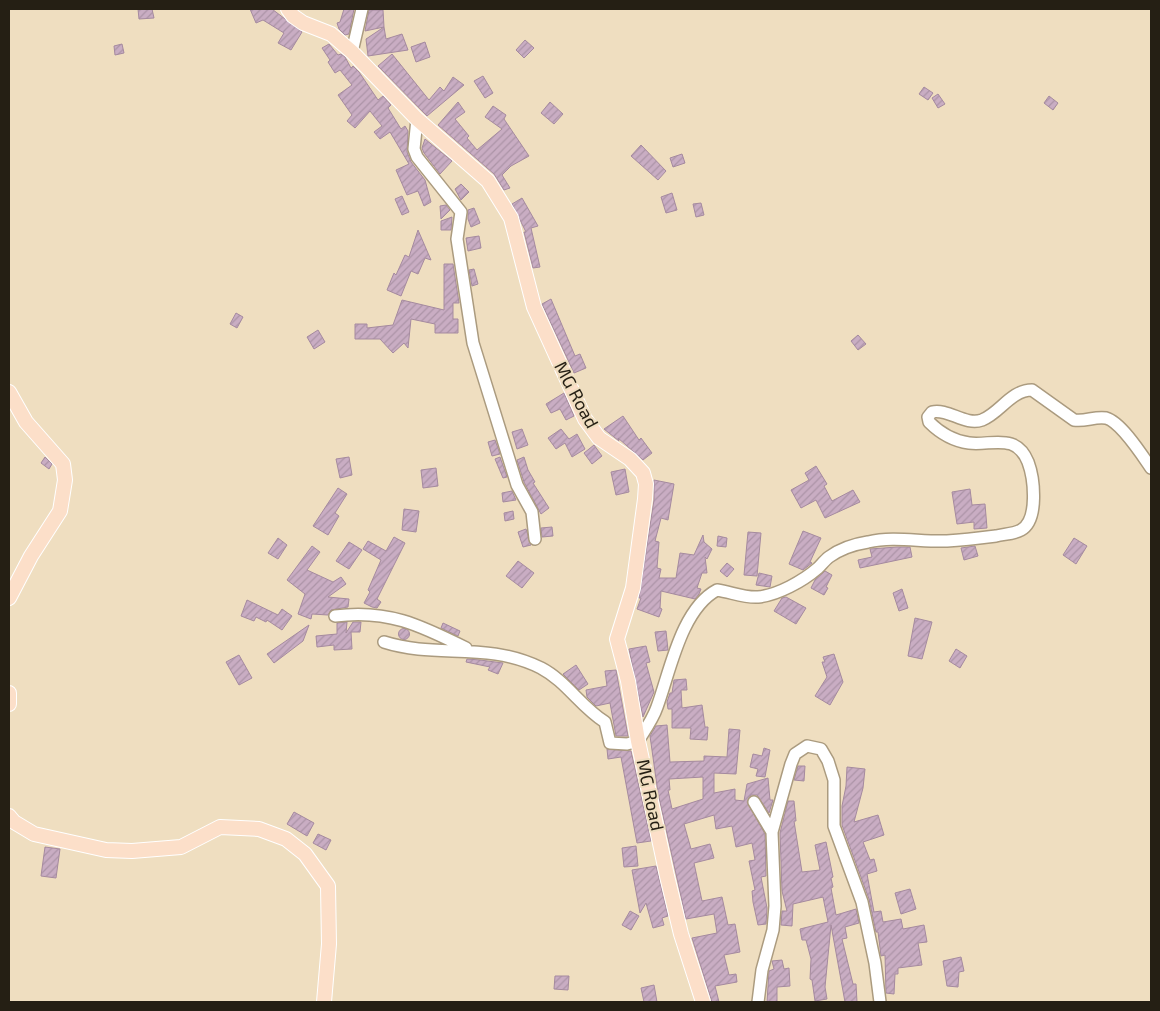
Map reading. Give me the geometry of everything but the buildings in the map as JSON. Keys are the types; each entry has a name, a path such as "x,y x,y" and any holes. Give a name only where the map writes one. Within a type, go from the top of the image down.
{"main road":[{"name":"MG Road","path":"288,9 293,16 304,23 331,34 352,52 417,119 488,182 511,218 534,307 585,419 599,438 630,459 643,473 646,484 645,499 634,588 618,640 628,681 638,741 681,934 703,1002"},
{"path":"9,392 26,422 63,464 65,480 60,511 9,598"},
{"path":"9,693 9,704"},
{"path":"9,816 14,822 34,834 106,850 132,851 181,847 220,827 259,829 286,839 305,854 328,886 329,944 324,1002"}],"street":[{"path":"352,52 362,9"},
{"path":"417,119 414,149 417,157 461,212 457,239 473,343 517,485 532,512 535,539"},
{"path":"384,642 424,650 491,652 525,661 542,669 605,722 610,743 626,744 638,741 656,710 666,675 688,625 703,602 717,590 744,596 770,595 807,576 829,557 841,550 868,541 906,539 946,541 990,537 1022,530 1030,521 1034,500 1033,480 1022,452 1015,446 1000,441 971,443 958,441 929,422 928,417 932,412 938,410 975,421 984,419 1019,392 1032,390 1074,420 1081,422 1106,418 1116,423 1151,468"},
{"path":"335,616 356,613 393,617 470,650"},
{"path":"758,1002 762,970 773,930 776,906 772,832 795,754 806,746 821,749 828,761 834,780 834,826 862,902 875,962 880,1002"},
{"path":"754,802 772,832"}]}
